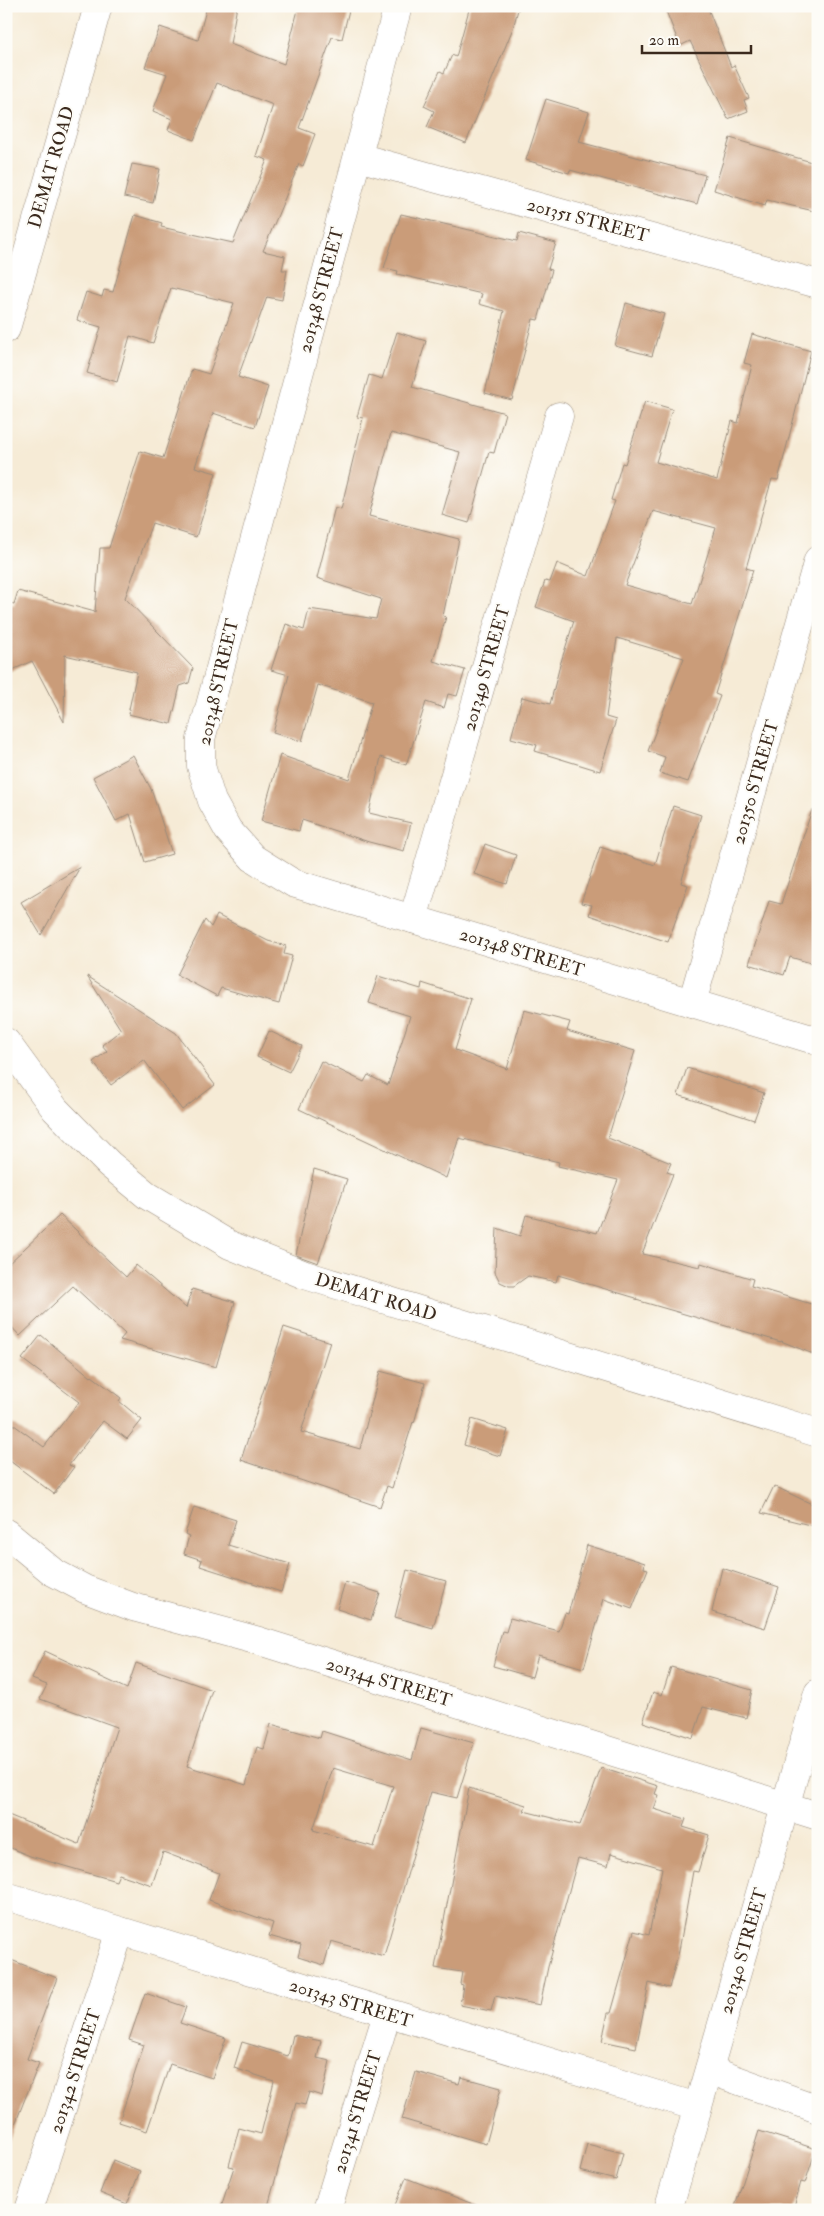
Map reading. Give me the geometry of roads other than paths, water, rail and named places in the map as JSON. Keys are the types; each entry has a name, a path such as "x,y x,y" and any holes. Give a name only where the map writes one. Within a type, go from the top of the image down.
{"street":[{"name":"DEMAT ROAD","path":"6,329 98,6"},
{"name":"201348 STREET","path":"398,6 210,700 201,740 201,766 212,801 228,830 253,858 293,883 818,1041"},
{"name":"201351 STREET","path":"358,157 818,284"},
{"name":"201349 STREET","path":"413,919 558,416"},
{"name":"201350 STREET","path":"692,1004 818,560"},
{"name":"DEMAT ROAD","path":"6,1042 55,1109 109,1164 148,1196 230,1245 305,1275 818,1432"},
{"name":"201344 STREET","path":"6,1533 53,1572 85,1589 133,1607 259,1641 818,1816"},
{"name":"201340 STREET","path":"668,2210 818,1693"},
{"name":"201343 STREET","path":"6,1896 387,2014 697,2107"},
{"name":"201342 STREET","path":"29,2210 120,1931"},
{"name":"201341 STREET","path":"327,2210 387,2014"},
{"path":"709,2070 818,2109"}]}
